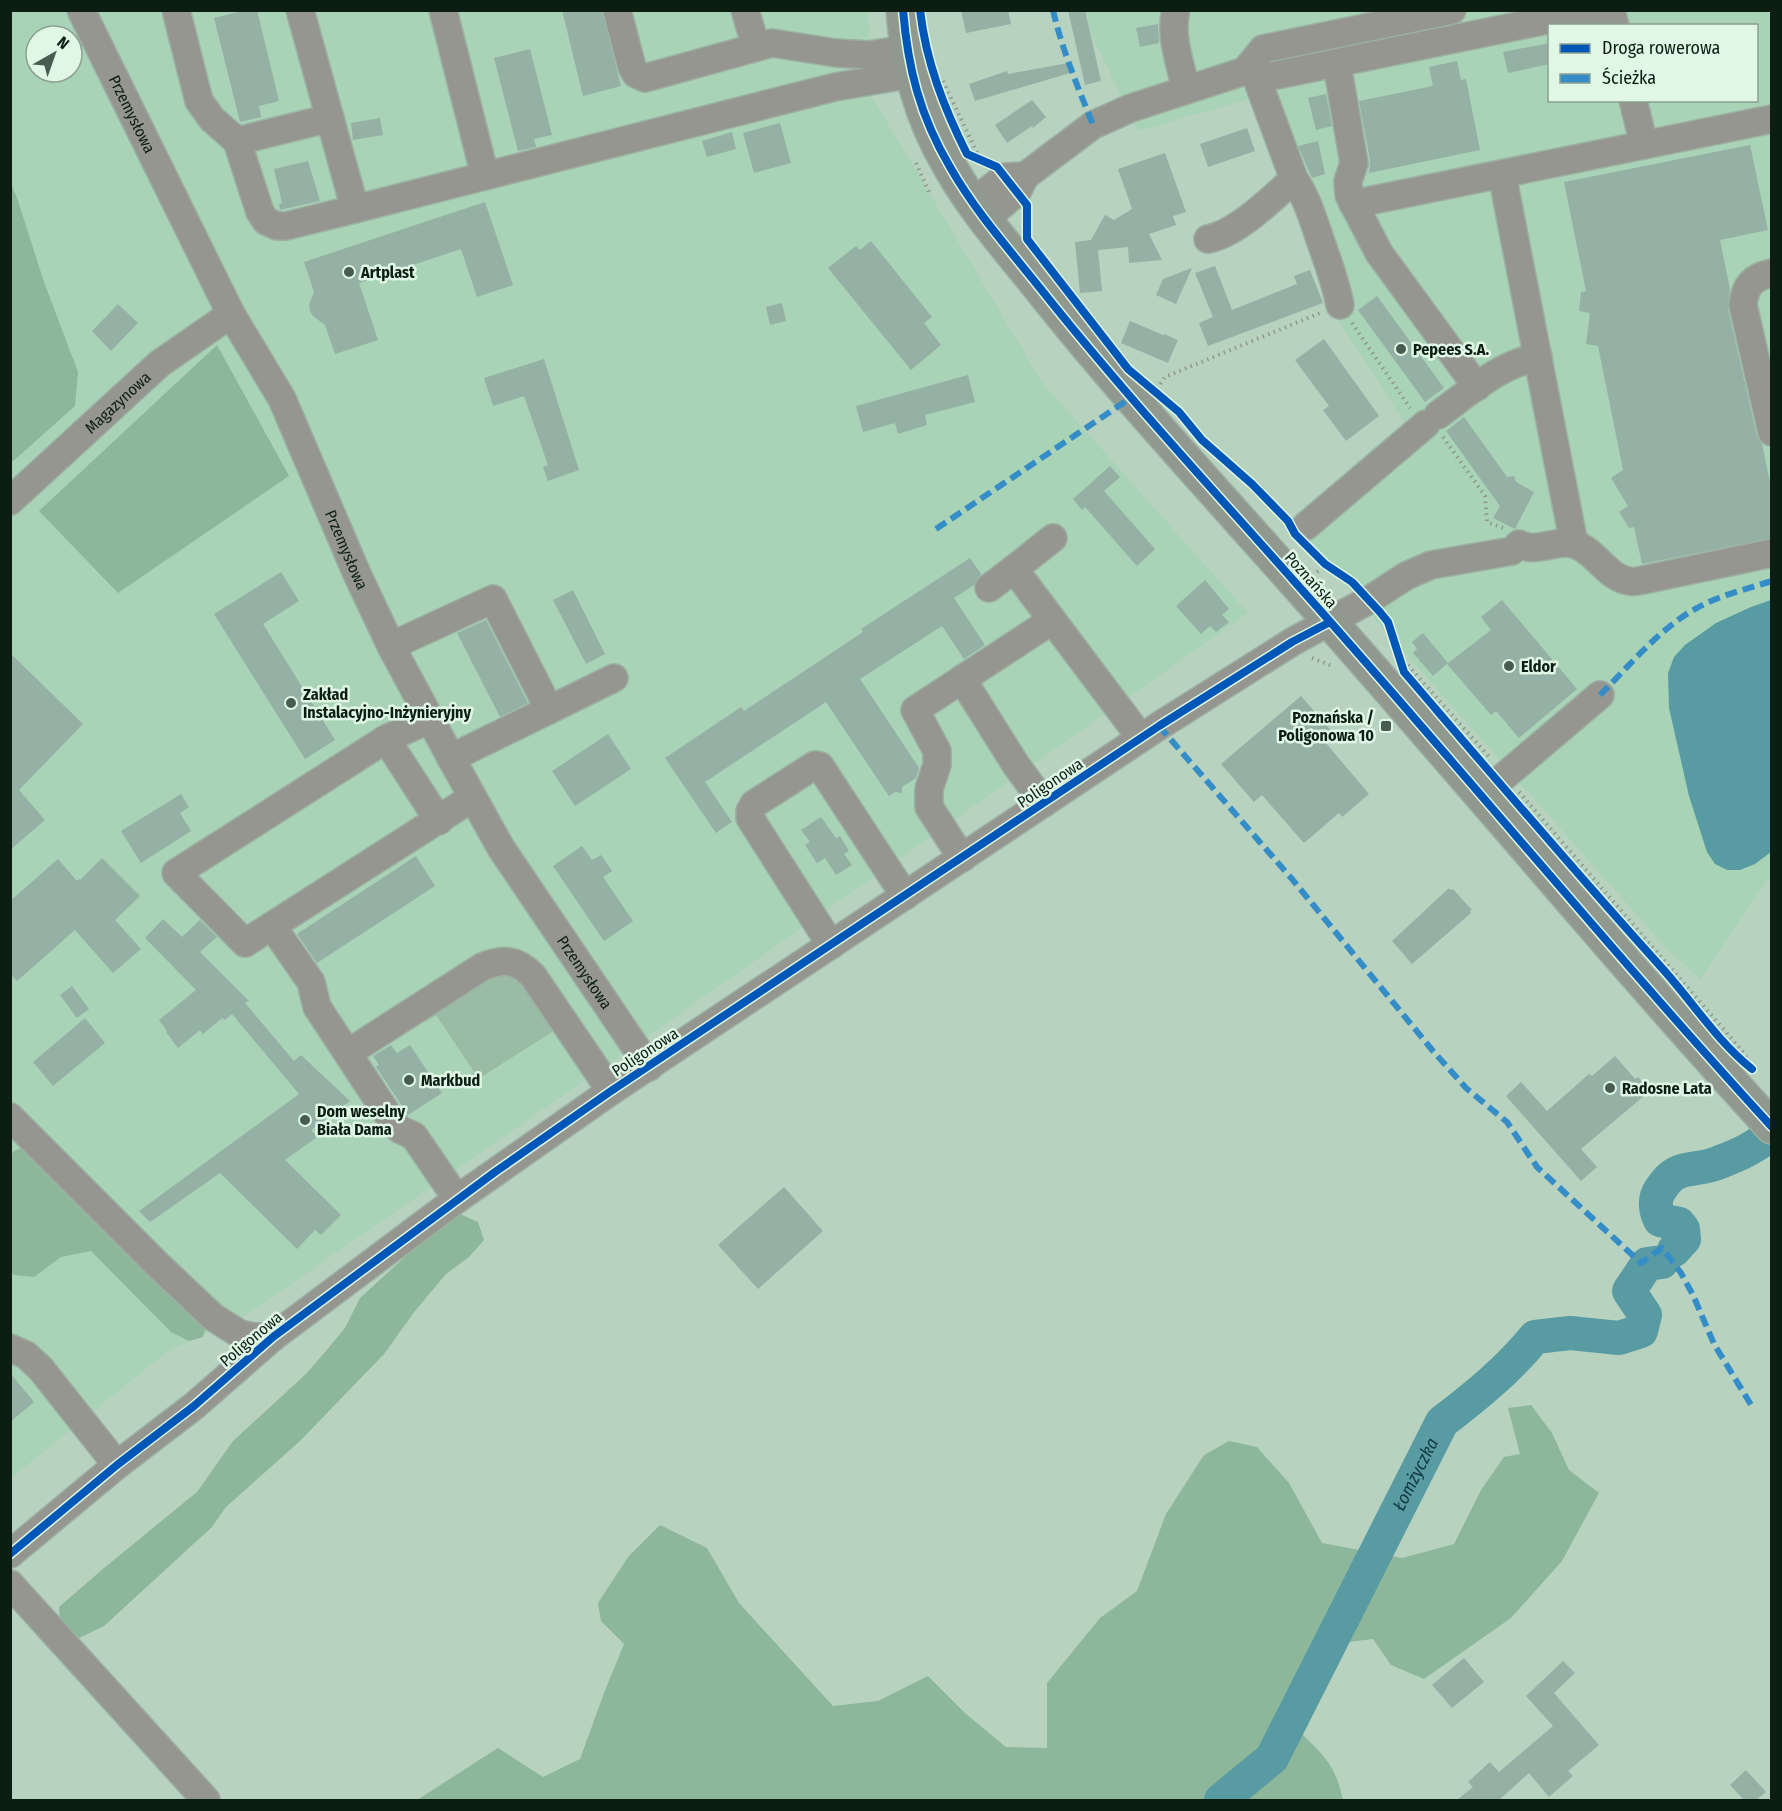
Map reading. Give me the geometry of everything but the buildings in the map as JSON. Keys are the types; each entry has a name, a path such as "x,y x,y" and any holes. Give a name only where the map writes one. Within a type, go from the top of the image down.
{"main road":[{"name":"Poznańska","path":"903,10 924,69 917,96 930,130 951,170 978,211 1062,316 1160,431 1330,622 1493,786 1763,1118"}],"street":[{"name":"Przemysłowa","path":"81,10 231,314 282,399 357,574 391,646 472,798 501,848 649,1067"},
{"path":"176,10 199,101 217,125 237,141 255,203 266,221 276,226 286,226 355,209 835,87 924,69"},
{"path":"300,10 355,209"},
{"path":"442,10 485,176"},
{"path":"617,10 632,67 640,77 645,78 772,43 836,53 868,55 924,69"},
{"path":"745,10 756,47"},
{"path":"1176,10 1173,21 1186,90"},
{"path":"1340,305 1337,289 1302,190 1294,179 1251,75 1263,49 1452,10"},
{"path":"978,211 1017,192 1025,176 1094,125 1131,108 1186,90 1251,75 1337,64 1596,10"},
{"path":"1337,64 1354,163 1347,188 1353,204 1379,253 1477,387"},
{"path":"1633,102 1644,145"},
{"path":"237,141 330,118"},
{"path":"1353,204 1772,119"},
{"path":"1502,174 1574,544 1597,558 1618,577 1629,581 1772,553"},
{"path":"1208,238 1218,237 1248,218 1294,179"},
{"path":"1772,273 1758,276 1749,283 1744,293 1743,304 1772,432"},
{"name":"Magazynowa","path":"10,501 159,364 231,314"},
{"path":"1306,526 1426,418 1506,367 1538,357"},
{"path":"989,588 1053,538"},
{"name":"Poligonowa","path":"10,1554 117,1465 194,1406 273,1337 457,1199 611,1091 1141,738 1292,642 1406,576 1431,565 1555,544 1574,544"},
{"path":"1014,569 1141,738"},
{"path":"391,646 493,599 549,709"},
{"path":"962,858 929,807 929,789 937,765 937,751 915,710 1051,621"},
{"path":"451,758 614,678"},
{"path":"962,679 1044,803"},
{"path":"1493,786 1600,694"},
{"path":"430,719 386,739 176,873 245,943 472,798"},
{"path":"386,739 439,821"},
{"path":"831,945 750,818 750,811 754,804 815,765 820,766 905,896"},
{"path":"272,926 311,982 317,1007 394,1124 400,1130 414,1136 457,1199"},
{"path":"348,1053 482,967 494,961 513,961 525,967 533,976 611,1091"},
{"name":"Poligonowa","path":"10,1118 213,1317 240,1334 273,1337"},
{"path":"10,1348 26,1355 41,1369 117,1465"},
{"path":"10,1584 206,1800"}],"path":[{"path":"924,69 940,97"},
{"path":"924,69 960,121 980,159"},
{"path":"967,154 980,159"},
{"path":"1155,392 1165,377 1340,305 1426,418"},
{"path":"1400,656 1493,786 1700,1000 1744,1053 1752,1069"},
{"path":"1400,656 1404,672 1469,748"},
{"path":"1528,816 1667,973 1719,1037 1739,1059 1752,1069"}],"shaded area":[{"path":"11,11 868,11 872,97 1042,382 1248,613 620,1056 245,1316 168,1351 11,1478"},
{"path":"1086,11 1771,11 1771,875 1700,979 1668,950 1288,521 1404,422 1331,309 1252,98 1138,131 1092,36"},
{"path":"11,183 44,282 78,372 75,406 11,463"},
{"path":"217,345 289,476 118,593 39,511"},
{"path":"503,968 514,968 556,1028 472,1083 465,1079 474,1072 436,1015 427,1021 425,1019"},
{"path":"29,1145 207,1324 203,1337 189,1341 171,1332 91,1251 61,1257 34,1277 14,1275 11,1272 11,1155 14,1151"},
{"path":"460,1214 478,1222 484,1240 469,1257 446,1274 415,1311 384,1354 300,1441 226,1507 212,1527 104,1626 79,1638 60,1624 59,1607 197,1492 233,1441 306,1374 325,1352 345,1328 360,1298 432,1232"},
{"path":"1531,1405 1552,1433 1569,1470 1599,1493 1562,1561 1511,1618 1424,1679 1391,1665 1373,1639 1348,1642 1314,1698 1300,1732 1328,1762 1343,1800 417,1800 498,1748 543,1777 580,1759 624,1644 601,1621 598,1603 628,1557 660,1525 707,1548 739,1603 833,1706 878,1701 928,1676 966,1714 1006,1747 1047,1748 1047,1683 1100,1618 1137,1591 1166,1514 1204,1455 1229,1441 1257,1447 1289,1483 1322,1543 1402,1558 1454,1544 1481,1490 1504,1457 1520,1454 1508,1408"}],"water":[{"path":"1771,600 1771,852 1755,864 1740,870 1727,870 1715,864 1707,852 1689,796 1669,708 1668,673 1674,657 1685,645 1716,623"}],"waterway":[{"name":"Łomżyczka","path":"1674,1250 1684,1239 1683,1229 1679,1224 1660,1220 1656,1208 1658,1193 1667,1181 1680,1172 1710,1165 1741,1153 1772,1133"},
{"name":"Łomżyczka","path":"1221,1800 1272,1758 1442,1422 1514,1361 1535,1337 1570,1333 1619,1338 1641,1331 1645,1315 1629,1291 1647,1264 1662,1262"}],"marked path":[{"path":"1053,10 1066,54 1093,125"},
{"path":"936,529 1132,397"},
{"path":"1600,695 1646,648 1684,616 1715,599 1772,581"},
{"path":"1159,726 1292,879 1433,1051 1466,1088 1507,1122 1537,1167 1641,1263 1662,1248 1681,1273 1714,1344 1753,1408"}],"cycle path":[{"path":"903,10 908,52 923,110 940,148 960,183 992,229 1133,400 1772,1127"},
{"path":"920,10 931,66 967,154 997,167 1027,205 1027,239 1128,369 1179,412 1202,440 1252,484 1288,521 1295,534 1325,564 1352,582 1379,611 1388,622 1404,672 1716,1033 1752,1069"},
{"path":"10,1554 117,1465 194,1406 273,1337 495,1172 611,1091 1159,726 1292,642 1330,622"}],"place":[{"name":"Artplast","path":"349,272"},
{"name":"Pepees S.A.","path":"1401,349"},
{"name":"Eldor","path":"1509,666"},
{"name":"Zakład Instalacyjno-Inżynieryjny","path":"291,703"},
{"name":"Poznańska / Poligonowa 10","path":"1386,726"},
{"name":"Markbud","path":"409,1080"},
{"name":"Radosne Lata","path":"1610,1088"},
{"name":"Dom weselny Biała Dama","path":"305,1120"}]}
